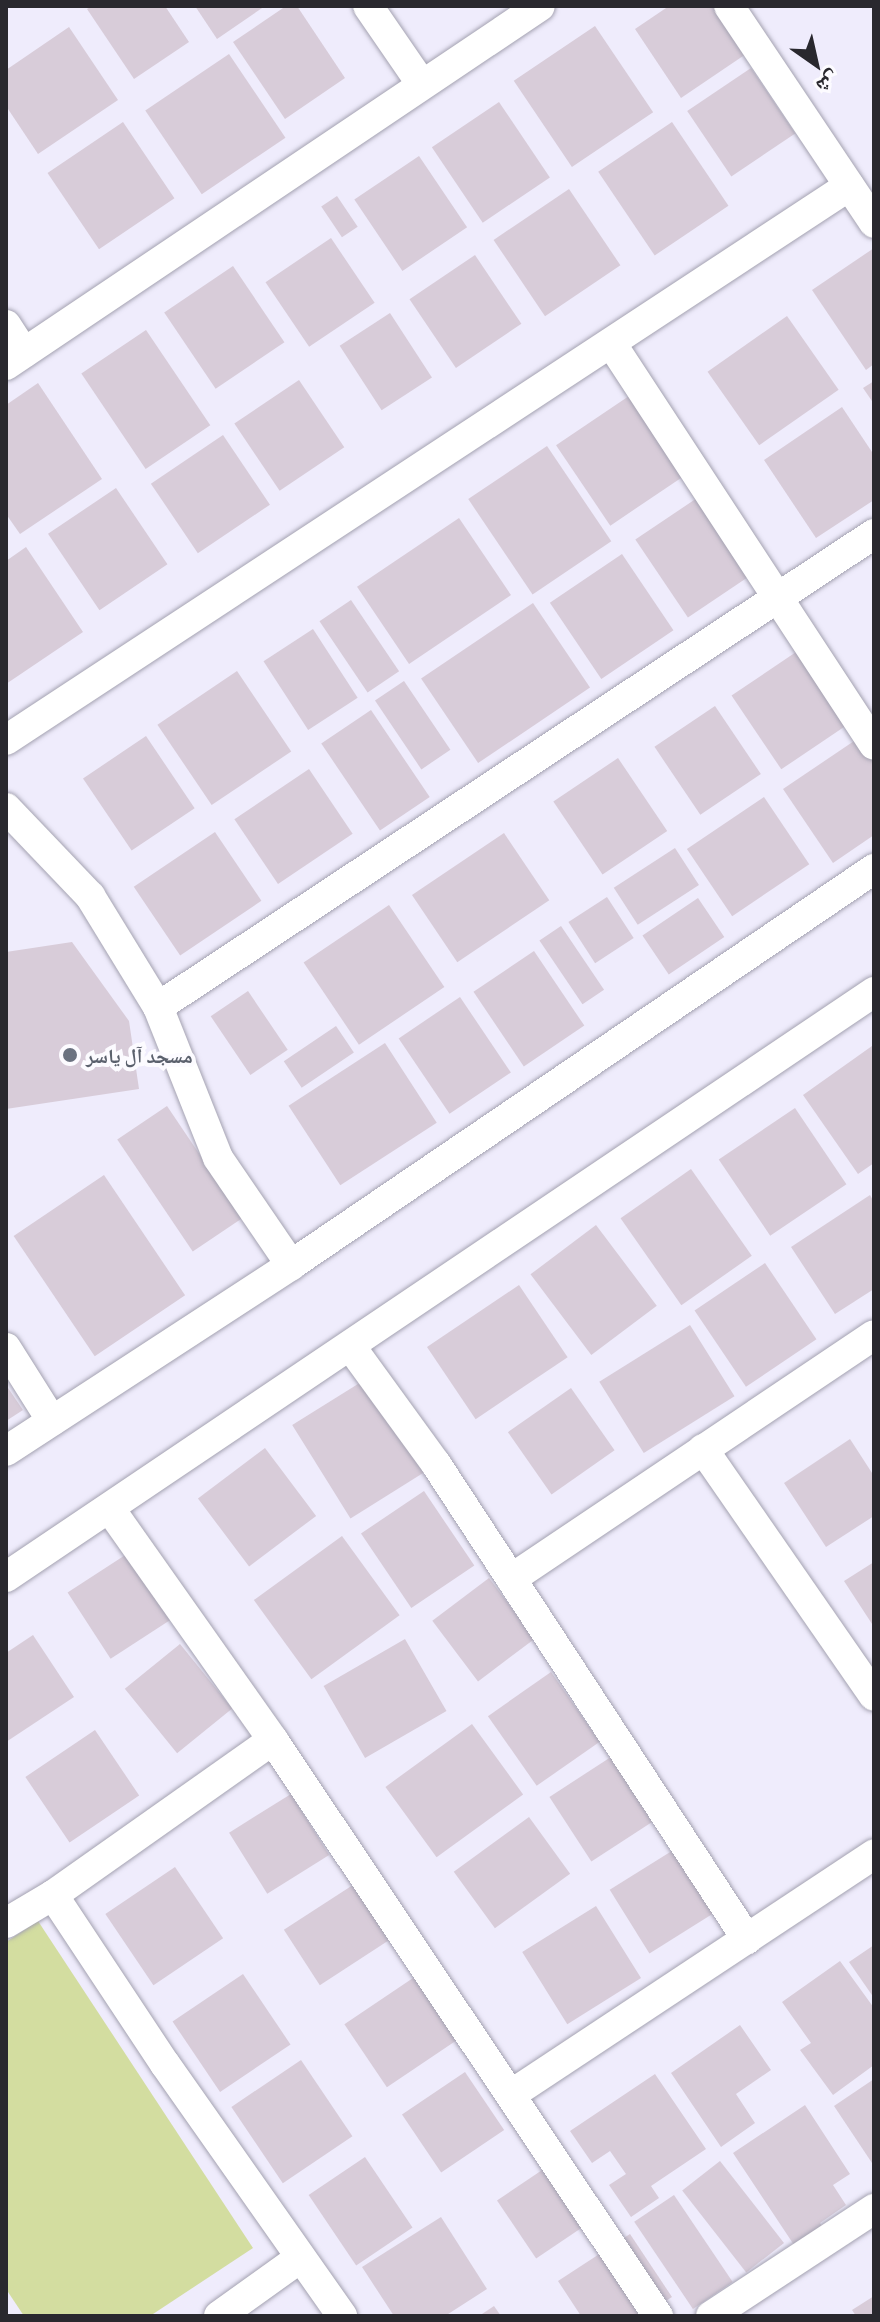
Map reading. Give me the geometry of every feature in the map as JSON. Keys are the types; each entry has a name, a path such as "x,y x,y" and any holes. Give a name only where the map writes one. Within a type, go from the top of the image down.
{"street":[{"path":"368,6 421,83"},
{"path":"6,325 15,359 421,83 540,6"},
{"path":"729,6 874,223"},
{"path":"6,740 849,186"},
{"path":"611,343 874,745"},
{"path":"158,1007 874,534"},
{"path":"6,808 90,896 158,1007 218,1158 291,1265"},
{"path":"6,1451 291,1265 874,869"},
{"path":"6,1577 874,992"},
{"path":"511,1579 874,1335"},
{"path":"351,1347 436,1464 747,1939"},
{"path":"6,1348 52,1421"},
{"path":"703,1449 874,1696"},
{"path":"110,1509 273,1740 658,2316"},
{"path":"6,1923 53,1895 273,1740"},
{"path":"512,2094 874,1854"},
{"path":"53,1895 342,2316"},
{"path":"711,2316 874,2209"},
{"path":"219,2316 300,2258"}],"green space":[{"path":"38,1921 253,2248 150,2316 24,2316 6,2289 6,1942"}],"building":[{"path":"92,6 165,6 189,42 134,79 87,9"},
{"path":"195,6 265,6 217,39"},
{"path":"286,6 297,6 345,78 285,119 233,42"},
{"path":"669,6 713,6 746,54 681,98 635,29"},
{"path":"595,26 653,112 572,167 514,81"},
{"path":"69,27 118,100 38,154 6,106 6,70"},
{"path":"229,54 285,138 202,194 145,110"},
{"path":"751,68 795,133 731,177 687,111"},
{"path":"499,102 550,177 483,223 432,147"},
{"path":"123,122 174,198 99,249 48,173"},
{"path":"672,122 728,206 655,256 598,172"},
{"path":"419,156 467,227 402,271 354,200"},
{"path":"569,189 620,265 545,316 494,240"},
{"path":"337,196 358,227 342,237 321,207"},
{"path":"331,238 375,303 309,347 266,282"},
{"path":"874,248 874,364 866,370 812,290"},
{"path":"475,255 521,324 456,368 410,299"},
{"path":"233,266 284,342 216,389 164,312"},
{"path":"390,313 432,378 382,410 340,346"},
{"path":"787,316 839,390 759,445 708,372"},
{"path":"146,330 210,425 146,469 81,374"},
{"path":"299,380 344,447 280,491 234,424"},
{"path":"874,381 874,404 863,388"},
{"path":"38,383 102,479 20,534 6,514 6,405"},
{"path":"629,396 683,476 610,526 556,445"},
{"path":"842,407 874,455 874,500 816,538 764,460"},
{"path":"223,435 270,505 198,553 151,484"},
{"path":"547,446 611,541 533,594 468,499"},
{"path":"116,488 167,564 99,610 48,534"},
{"path":"700,496 753,574 688,618 635,540"},
{"path":"459,518 511,595 409,664 357,587"},
{"path":"26,547 83,632 6,684 6,561"},
{"path":"622,554 673,630 601,679 550,603"},
{"path":"351,600 399,671 368,693 319,621"},
{"path":"533,603 590,688 478,763 421,678"},
{"path":"313,629 358,698 308,730 264,661"},
{"path":"802,648 852,722 781,769 732,696"},
{"path":"237,671 291,751 212,805 157,725"},
{"path":"404,681 450,750 421,769 375,701"},
{"path":"715,706 761,774 700,815 654,747"},
{"path":"371,710 430,797 380,831 321,744"},
{"path":"146,736 195,808 132,851 83,778"},
{"path":"860,737 874,758 874,835 833,863 783,789"},
{"path":"618,758 667,831 603,875 553,802"},
{"path":"309,769 353,834 278,884 234,819"},
{"path":"764,797 809,864 732,916 687,849"},
{"path":"215,832 261,901 180,956 134,887"},
{"path":"504,833 549,900 457,962 412,895"},
{"path":"675,848 699,885 638,925 614,888"},
{"path":"607,897 634,938 595,963 568,922"},
{"path":"698,898 724,937 669,974 642,935"},
{"path":"389,905 444,987 359,1045 304,963"},
{"path":"561,926 604,990 583,1004 539,941"},
{"name":"مسجد آل ياسر","path":"72,942 129,1021 139,1089 6,1109 6,952"},
{"path":"534,951 584,1026 524,1066 473,992"},
{"path":"248,991 288,1050 250,1075 211,1016"},
{"path":"460,997 511,1072 450,1114 399,1038"},
{"path":"336,1026 354,1053 302,1088 284,1061"},
{"path":"385,1043 437,1123 340,1185 289,1106"},
{"path":"872,1046 874,1163 858,1174 803,1095"},
{"path":"167,1106 242,1218 193,1251 117,1140"},
{"path":"795,1108 846,1184 770,1236 719,1159"},
{"path":"691,1169 752,1256 681,1305 621,1218"},
{"path":"104,1175 185,1295 95,1356 14,1236"},
{"path":"870,1195 874,1202 874,1289 835,1314 791,1247"},
{"path":"596,1225 657,1306 591,1355 531,1274"},
{"path":"765,1263 816,1339 746,1387 695,1311"},
{"path":"519,1285 568,1357 476,1419 427,1347"},
{"path":"690,1325 735,1396 644,1453 599,1382"},
{"path":"366,1379 424,1472 351,1518 292,1425"},
{"path":"6,1385 23,1410 6,1421"},
{"path":"571,1388 615,1450 552,1494 508,1432"},
{"path":"850,1439 874,1476 874,1516 826,1547 784,1483"},
{"path":"265,1448 316,1516 249,1566 198,1499"},
{"path":"424,1491 474,1566 411,1608 361,1533"},
{"path":"342,1536 400,1615 311,1679 254,1600"},
{"path":"133,1550 176,1616 111,1659 68,1592"},
{"path":"874,1562 874,1627 844,1581"},
{"path":"489,1578 535,1639 478,1681 432,1621"},
{"path":"33,1635 74,1697 6,1742 6,1653"},
{"path":"405,1639 446,1711 365,1758 324,1686"},
{"path":"180,1644 232,1709 177,1753 125,1689"},
{"path":"551,1672 600,1742 537,1786 488,1716"},
{"path":"472,1724 523,1794 437,1857 385,1787"},
{"path":"95,1730 139,1795 70,1842 25,1777"},
{"path":"614,1755 656,1820 591,1862 549,1797"},
{"path":"291,1794 329,1855 267,1894 229,1833"},
{"path":"529,1817 570,1874 495,1928 454,1872"},
{"path":"675,1849 715,1913 649,1953 610,1890"},
{"path":"175,1867 223,1938 153,1985 105,1914"},
{"path":"356,1883 392,1938 320,1985 284,1930"},
{"path":"596,1906 641,1978 567,2024 522,1952"},
{"path":"874,1945 874,1998 849,1962"},
{"path":"840,1961 874,2008 874,2065 833,2095 800,2050 811,2043 782,2002"},
{"path":"243,1974 291,2044 220,2092 173,2022"},
{"path":"419,1974 461,2037 387,2087 344,2024"},
{"path":"740,2025 771,2070 736,2094 755,2123 721,2147 671,2073"},
{"path":"301,2060 352,2136 283,2183 231,2107"},
{"path":"465,2072 504,2130 441,2173 402,2114"},
{"path":"655,2074 706,2149 651,2186 659,2198 631,2217 609,2185 626,2174 610,2151 592,2163 570,2131"},
{"path":"874,2079 874,2161 872,2163 834,2106"},
{"path":"805,2105 850,2174 833,2185 846,2205 820,2223 826,2232 798,2251 733,2153"},
{"path":"365,2157 413,2227 356,2265 309,2195"},
{"path":"560,2158 599,2216 536,2259 497,2200"},
{"path":"720,2161 784,2243 746,2273 682,2191"},
{"path":"674,2195 733,2282 693,2309 634,2222"},
{"path":"441,2217 487,2289 445,2316 394,2316 362,2267"},
{"path":"630,2234 672,2297 642,2316 581,2316 558,2281"},
{"path":"874,2296 874,2316 856,2316 852,2310"},
{"path":"494,2306 501,2316 479,2316"}],"place":[{"name":"مسجد آل ياسر","path":"70,1055"}]}
